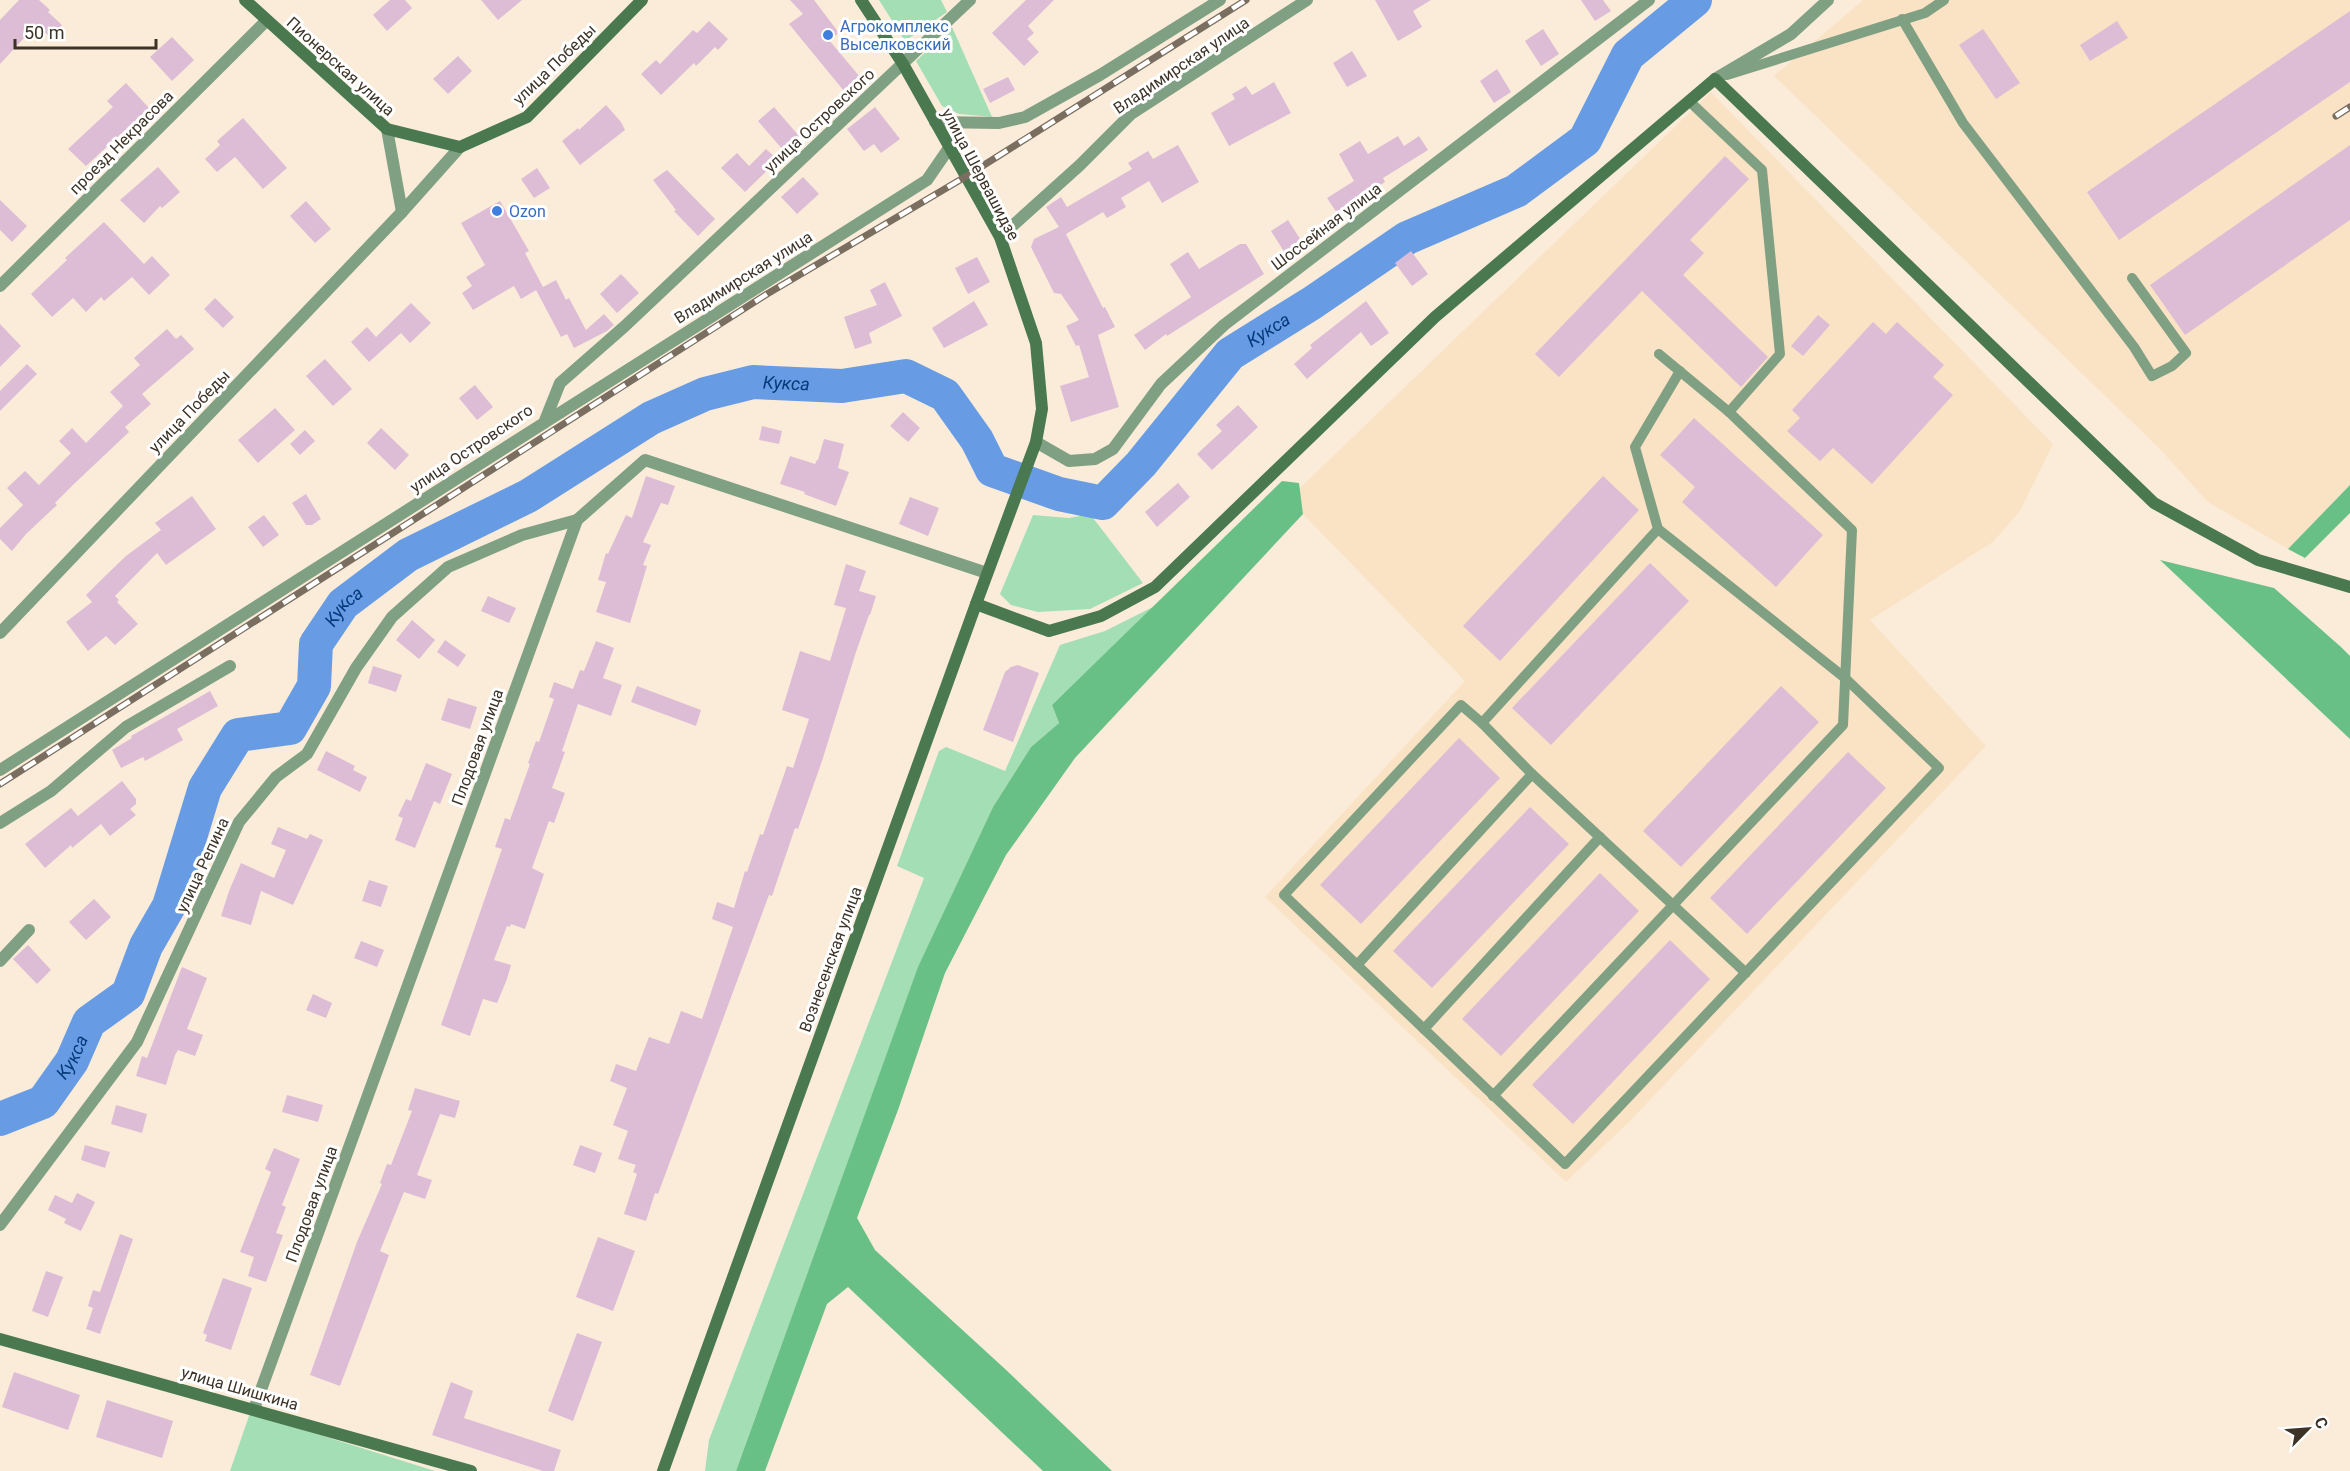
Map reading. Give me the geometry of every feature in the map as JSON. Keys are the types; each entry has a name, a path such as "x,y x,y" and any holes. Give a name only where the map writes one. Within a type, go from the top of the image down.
{"street":[{"name":"Пионерская улица","path":"245,0 387,129 460,147"},
{"name":"улица Победы","path":"0,633 402,212 460,147 527,117 642,0"},
{"name":"улица Шервашидзе","path":"861,0 903,64 1000,237 1036,342 1042,408 1036,442 1030,459"},
{"name":"улица Шервашидзе","path":"867,0 875,20"},
{"name":"улица Островского","path":"0,770 544,423 560,383 625,326 970,0"},
{"name":"Владимирская улица","path":"935,122 999,123 1025,117 1100,75 1220,0"},
{"name":"Владимирская улица","path":"1000,237 1080,165 1131,114 1307,0"},
{"name":"Шоссейная улица","path":"1036,442 1069,461 1095,459 1113,449 1161,384 1224,325 1649,0"},
{"path":"976,604 1048,631 1101,616 1155,587 1435,317 1715,79 1791,34 1828,0"},
{"name":"проезд Некрасова","path":"0,286 266,21"},
{"path":"1715,79 2154,503 2258,560 2350,587"},
{"path":"387,129 402,212"},
{"name":"Владимирская улица","path":"544,423 927,180 949,148"},
{"name":"Вознесенская улица","path":"663,1471 1030,459"},
{"name":"Плодовая улица","path":"254,1409 577,520 645,460 987,573"},
{"name":"улица Репина","path":"0,1225 137,1042 239,822 276,777 307,754 356,668 392,617 448,567 522,535 577,520"},
{"path":"0,823 51,790 126,727 230,666"},
{"path":"0,961 29,930"},
{"name":"улица Шишкина","path":"0,1339 471,1471"}],"lane":[{"path":"1715,79 1925,13 1944,0"},
{"path":"1902,19 1963,123 2134,346 2152,376 2172,366 2186,353 2132,278"},
{"path":"1689,101 1762,170 1780,354 1729,412"},
{"path":"1493,1096 1843,724 1852,530 1729,412 1659,354"},
{"path":"1680,371 1635,447 1658,528 1845,678 1939,768 1746,973 1565,1164 1284,895 1461,705 1746,973"},
{"path":"1482,723 1658,528"},
{"path":"1357,965 1532,774"},
{"path":"1424,1029 1600,837"}],"shaded area":[{"path":"1863,0 2350,0 2350,485 2288,549 2208,502 2157,446 1774,76"},
{"path":"1711,92 2053,444 2020,511 1993,542 1870,620 1986,746 1629,1122 1566,1182 1265,897 1465,681 1303,514 1299,489"}],"green space":[{"path":"879,0 941,0 947,12 905,41"},
{"path":"952,27 992,117 959,114 942,106 916,61"},
{"path":"1282,481 1299,483 1303,514 1075,758 1006,855 945,973 898,1110 857,1218 875,1250 1112,1471 1043,1471 848,1287 827,1304 765,1471 736,1471 918,967 993,807 1031,747 1059,723 1052,705"},
{"path":"2350,485 2350,513 2305,558 2288,549"},
{"path":"1090,514 1143,583 1090,609 1038,612 1011,605 1000,594 1033,515 1069,518"},
{"path":"2160,560 2274,588 2341,647 2350,656 2350,739"},
{"path":"1155,606 1052,705 1059,723 1031,747 993,807 918,968 736,1471 705,1471 709,1440 924,878 897,866 939,751 946,747 1005,771 1060,645 1105,631"},
{"path":"250,1413 269,1419 435,1471 230,1471"}],"building":[{"path":"19,0 39,0 62,25 50,37 36,25 0,64 0,20"},
{"path":"390,0 405,0 412,8 387,31 373,15"},
{"path":"481,0 522,0 498,20"},
{"path":"790,0 814,0 839,33 829,40 860,77 844,91 789,24 803,14"},
{"path":"1026,0 1054,0 1028,26 1034,33 1027,39 1039,52 1024,66 992,33"},
{"path":"1375,0 1431,0 1413,11 1422,27 1398,41"},
{"path":"1581,0 1603,0 1611,11 1595,21"},
{"path":"2350,11 2350,82 2119,240 2087,192"},
{"path":"709,21 728,39 718,50 715,47 696,66 694,63 661,95 641,74 656,60 660,64 693,30 697,33"},
{"path":"2117,21 2128,38 2090,61 2080,45"},
{"path":"1543,29 1559,54 1541,66 1525,41"},
{"path":"1983,29 2020,83 1996,99 1959,45"},
{"path":"172,37 194,60 172,81 150,57"},
{"path":"1352,51 1367,76 1347,87 1333,63"},
{"path":"458,56 472,71 448,94 433,79"},
{"path":"1497,69 1511,92 1494,103 1480,81"},
{"path":"1008,77 1015,90 990,103 983,89"},
{"path":"1274,82 1291,113 1229,146 1211,113 1235,99 1232,94 1246,86 1252,95"},
{"path":"126,83 149,108 86,166 68,149 113,107 107,101"},
{"path":"606,105 625,130 580,165 562,141 578,128 579,130"},
{"path":"774,107 799,136 783,150 758,121"},
{"path":"875,107 900,139 881,153 874,144 864,151 847,129"},
{"path":"243,118 287,168 263,189 235,157 217,172 205,159 220,145 217,141"},
{"path":"1398,136 1404,146 1419,136 1428,150 1383,178 1385,182 1337,213 1327,198 1354,181 1339,154 1360,141 1368,154"},
{"path":"1178,145 1199,182 1162,203 1149,181 1121,198 1126,207 1107,218 1103,212 1066,234 1115,327 1098,335 1119,407 1071,422 1060,386 1089,377 1079,345 1076,346 1066,326 1079,320 1061,294 1054,293 1031,247 1034,239 1059,227 1046,207 1061,197 1067,207 1132,169 1128,163 1148,151 1153,159"},
{"path":"2350,145 2350,220 2185,335 2150,285"},
{"path":"766,149 778,160 745,192 721,168 737,153 749,166"},
{"path":"1725,156 1749,179 1690,240 1704,253 1683,275 1768,357 1741,387 1642,291 1559,377 1535,354"},
{"path":"158,167 180,192 162,208 160,206 144,223 120,200"},
{"path":"537,168 550,188 534,198 521,179"},
{"path":"667,170 715,219 698,236 674,211 676,210 653,180"},
{"path":"803,177 819,194 797,214 781,197"},
{"path":"0,200 27,226 12,242 0,230"},
{"path":"306,201 331,229 315,243 290,216"},
{"path":"500,201 529,251 525,253 543,287 556,280 566,300 569,298 586,330 604,314 614,325 574,348 567,334 561,337 536,290 521,299 514,286 473,310 462,293 472,286 466,277 485,265 461,223"},
{"path":"1288,220 1302,242 1285,253 1271,231"},
{"path":"104,222 144,264 152,256 170,275 149,295 132,277 104,301 101,297 86,312 73,298 52,317 31,294"},
{"path":"1240,244 1246,244 1264,274 1167,336 1166,334 1145,350 1134,335 1191,297 1170,264 1188,252 1199,269"},
{"path":"1411,251 1428,274 1412,286 1395,263"},
{"path":"977,257 990,282 968,294 955,268"},
{"path":"621,274 639,293 617,313 600,294"},
{"path":"885,282 902,316 869,333 872,343 855,349 844,317 877,305 870,290"},
{"path":"215,298 234,317 223,328 204,309"},
{"path":"974,301 988,325 944,348 932,328"},
{"path":"1366,301 1389,333 1371,346 1361,332 1307,379 1294,364 1312,348 1310,345"},
{"path":"411,303 431,323 410,343 401,333 369,362 351,342 367,327 376,337"},
{"path":"1818,315 1830,325 1803,356 1791,346"},
{"path":"1873,322 1886,334 1897,322 1944,365 1933,377 1953,395 1872,484 1833,448 1820,461 1787,431 1800,418 1792,410"},
{"path":"0,324 21,346 0,367"},
{"path":"167,329 176,339 181,335 194,349 142,394 151,404 125,427 129,432 55,503 57,505 26,534 12,551 0,539 0,528 23,505 7,488 25,471 39,485 71,453 59,441 72,428 86,443 123,406 110,392 140,365 134,358"},
{"path":"325,359 352,389 333,406 306,376"},
{"path":"27,364 37,374 0,411 0,391"},
{"path":"475,385 493,407 477,420 459,398"},
{"path":"1238,405 1258,427 1212,470 1197,454 1222,431 1216,425"},
{"path":"275,408 295,430 258,463 238,440"},
{"path":"903,412 920,428 908,442 890,426"},
{"path":"1694,418 1823,535 1776,587 1682,502 1695,487 1660,455"},
{"path":"762,426 782,431 779,444 759,440"},
{"path":"381,428 409,455 395,470 367,443"},
{"path":"305,430 315,441 300,455 290,444"},
{"path":"824,439 844,444 838,468 849,472 836,506 780,484 790,456 815,464"},
{"path":"646,476 675,486 668,505 661,503 643,542 651,545 643,565 647,566 630,623 596,612 606,582 598,580 606,553 608,554 626,515 632,518"},
{"path":"1603,476 1639,510 1500,661 1463,626"},
{"path":"1178,483 1190,497 1157,527 1145,512"},
{"path":"306,494 321,519 312,525 306,525 292,503"},
{"path":"192,496 216,529 166,565 157,553 115,596 119,600 117,602 138,624 115,645 106,636 88,651 66,622 92,602 86,595 100,581 126,556 161,530 155,523"},
{"path":"910,497 939,508 928,536 899,524"},
{"path":"264,515 279,535 263,547 248,527"},
{"path":"1650,563 1689,601 1551,745 1512,708"},
{"path":"846,564 866,571 859,591 876,596 822,761 798,829 795,828 772,896 769,895 658,1194 655,1193 646,1221 624,1214 637,1174 633,1172 636,1165 618,1159 628,1131 613,1125 627,1088 610,1081 616,1064 636,1071 649,1037 669,1044 681,1011 702,1019 733,927 712,919 717,902 734,908 745,871 747,872 760,834 763,835 787,766 793,768 809,719 782,710 800,651 830,661 846,608 834,605"},
{"path":"488,596 516,608 509,623 481,611"},
{"path":"412,620 435,640 419,659 396,640"},
{"path":"445,640 466,655 458,667 437,652"},
{"path":"596,641 614,648 603,678 622,685 611,716 578,704 552,788 565,793 554,823 549,821 532,868 544,874 525,929 511,924 510,927 507,926 494,960 511,965 507,979 497,1003 483,999 470,1036 441,1025 502,849 495,847 505,818 510,820 536,741 539,742 554,699 549,697 554,682 573,689 580,670 584,671"},
{"path":"1018,665 1039,673 1013,742 983,730 1005,672"},
{"path":"373,666 402,675 396,692 368,683"},
{"path":"637,686 701,710 696,726 631,702"},
{"path":"1781,686 1819,722 1681,867 1643,831"},
{"path":"210,691 218,706 177,729 183,740 145,761 143,757 121,768 112,750 132,738 131,736"},
{"path":"448,698 477,707 470,729 441,720"},
{"path":"1459,738 1500,778 1361,924 1320,885"},
{"path":"326,751 355,766 353,770 367,777 360,792 317,770"},
{"path":"1848,752 1886,788 1747,934 1710,898"},
{"path":"426,763 452,774 440,804 434,801 415,848 395,840 403,818 398,816 406,799 411,801"},
{"path":"122,781 136,799 136,804 130,809 136,815 110,836 101,824 72,848 71,845 45,868 25,844 71,808 78,816"},
{"path":"1530,807 1569,844 1432,988 1393,951"},
{"path":"278,827 307,839 310,834 323,840 293,905 261,891 251,925 221,916 241,863 274,878 286,850 271,844"},
{"path":"1600,873 1639,911 1501,1056 1462,1019"},
{"path":"369,880 388,886 381,907 362,901"},
{"path":"94,899 111,917 86,940 69,922"},
{"path":"1670,940 1710,979 1573,1124 1532,1085"},
{"path":"361,941 384,950 377,967 354,958"},
{"path":"28,945 51,970 37,984 13,959"},
{"path":"182,967 207,978 187,1029 203,1035 195,1056 178,1050 166,1085 136,1076 142,1056 147,1058"},
{"path":"313,994 332,1003 326,1018 306,1010"},
{"path":"415,1088 460,1101 455,1118 440,1114 417,1175 432,1180 425,1199 404,1192 380,1251 389,1255 340,1386 310,1375 357,1242 382,1184 380,1183 387,1164 391,1165 412,1111 408,1110"},
{"path":"287,1095 323,1105 318,1122 282,1112"},
{"path":"116,1105 147,1114 142,1133 111,1124"},
{"path":"85,1145 110,1152 105,1168 81,1160"},
{"path":"580,1145 602,1153 595,1173 573,1165"},
{"path":"274,1148 300,1159 282,1205 286,1207 276,1233 283,1235 266,1282 248,1276 254,1257 240,1252 271,1172 265,1169"},
{"path":"77,1193 95,1202 81,1231 64,1223 66,1219 48,1210 55,1195 72,1203"},
{"path":"120,1234 133,1239 100,1334 86,1329 93,1308 88,1306 93,1290 100,1292"},
{"path":"598,1237 635,1251 613,1311 576,1297"},
{"path":"46,1271 63,1277 48,1317 32,1311"},
{"path":"223,1278 252,1288 231,1350 205,1341 207,1335 203,1333"},
{"path":"577,1333 602,1342 573,1421 548,1411"},
{"path":"14,1372 80,1395 68,1430 2,1407"},
{"path":"451,1382 473,1391 464,1418 561,1450 554,1471 543,1471 432,1435"},
{"path":"107,1400 173,1421 162,1458 96,1437"}],"waterway":[{"name":"Кукса","path":"0,1119 43,1102 72,1061 89,1022 128,994 146,946 169,906 205,788 238,735 290,728 314,686 316,644 343,604 408,555 528,496 651,418 705,394 753,382 842,386 906,376 945,395 977,440 992,470 1059,494 1103,503 1141,464 1230,354 1312,303 1407,238 1516,191 1585,140 1628,55 1695,0"}],"railway":[{"path":"0,784 767,294 965,177 1246,0"},
{"path":"2336,116 2350,107"}],"place":[{"name":"Агрокомплекс Выселковский","path":"828,35"},
{"name":"Ozon","path":"497,211"}]}
